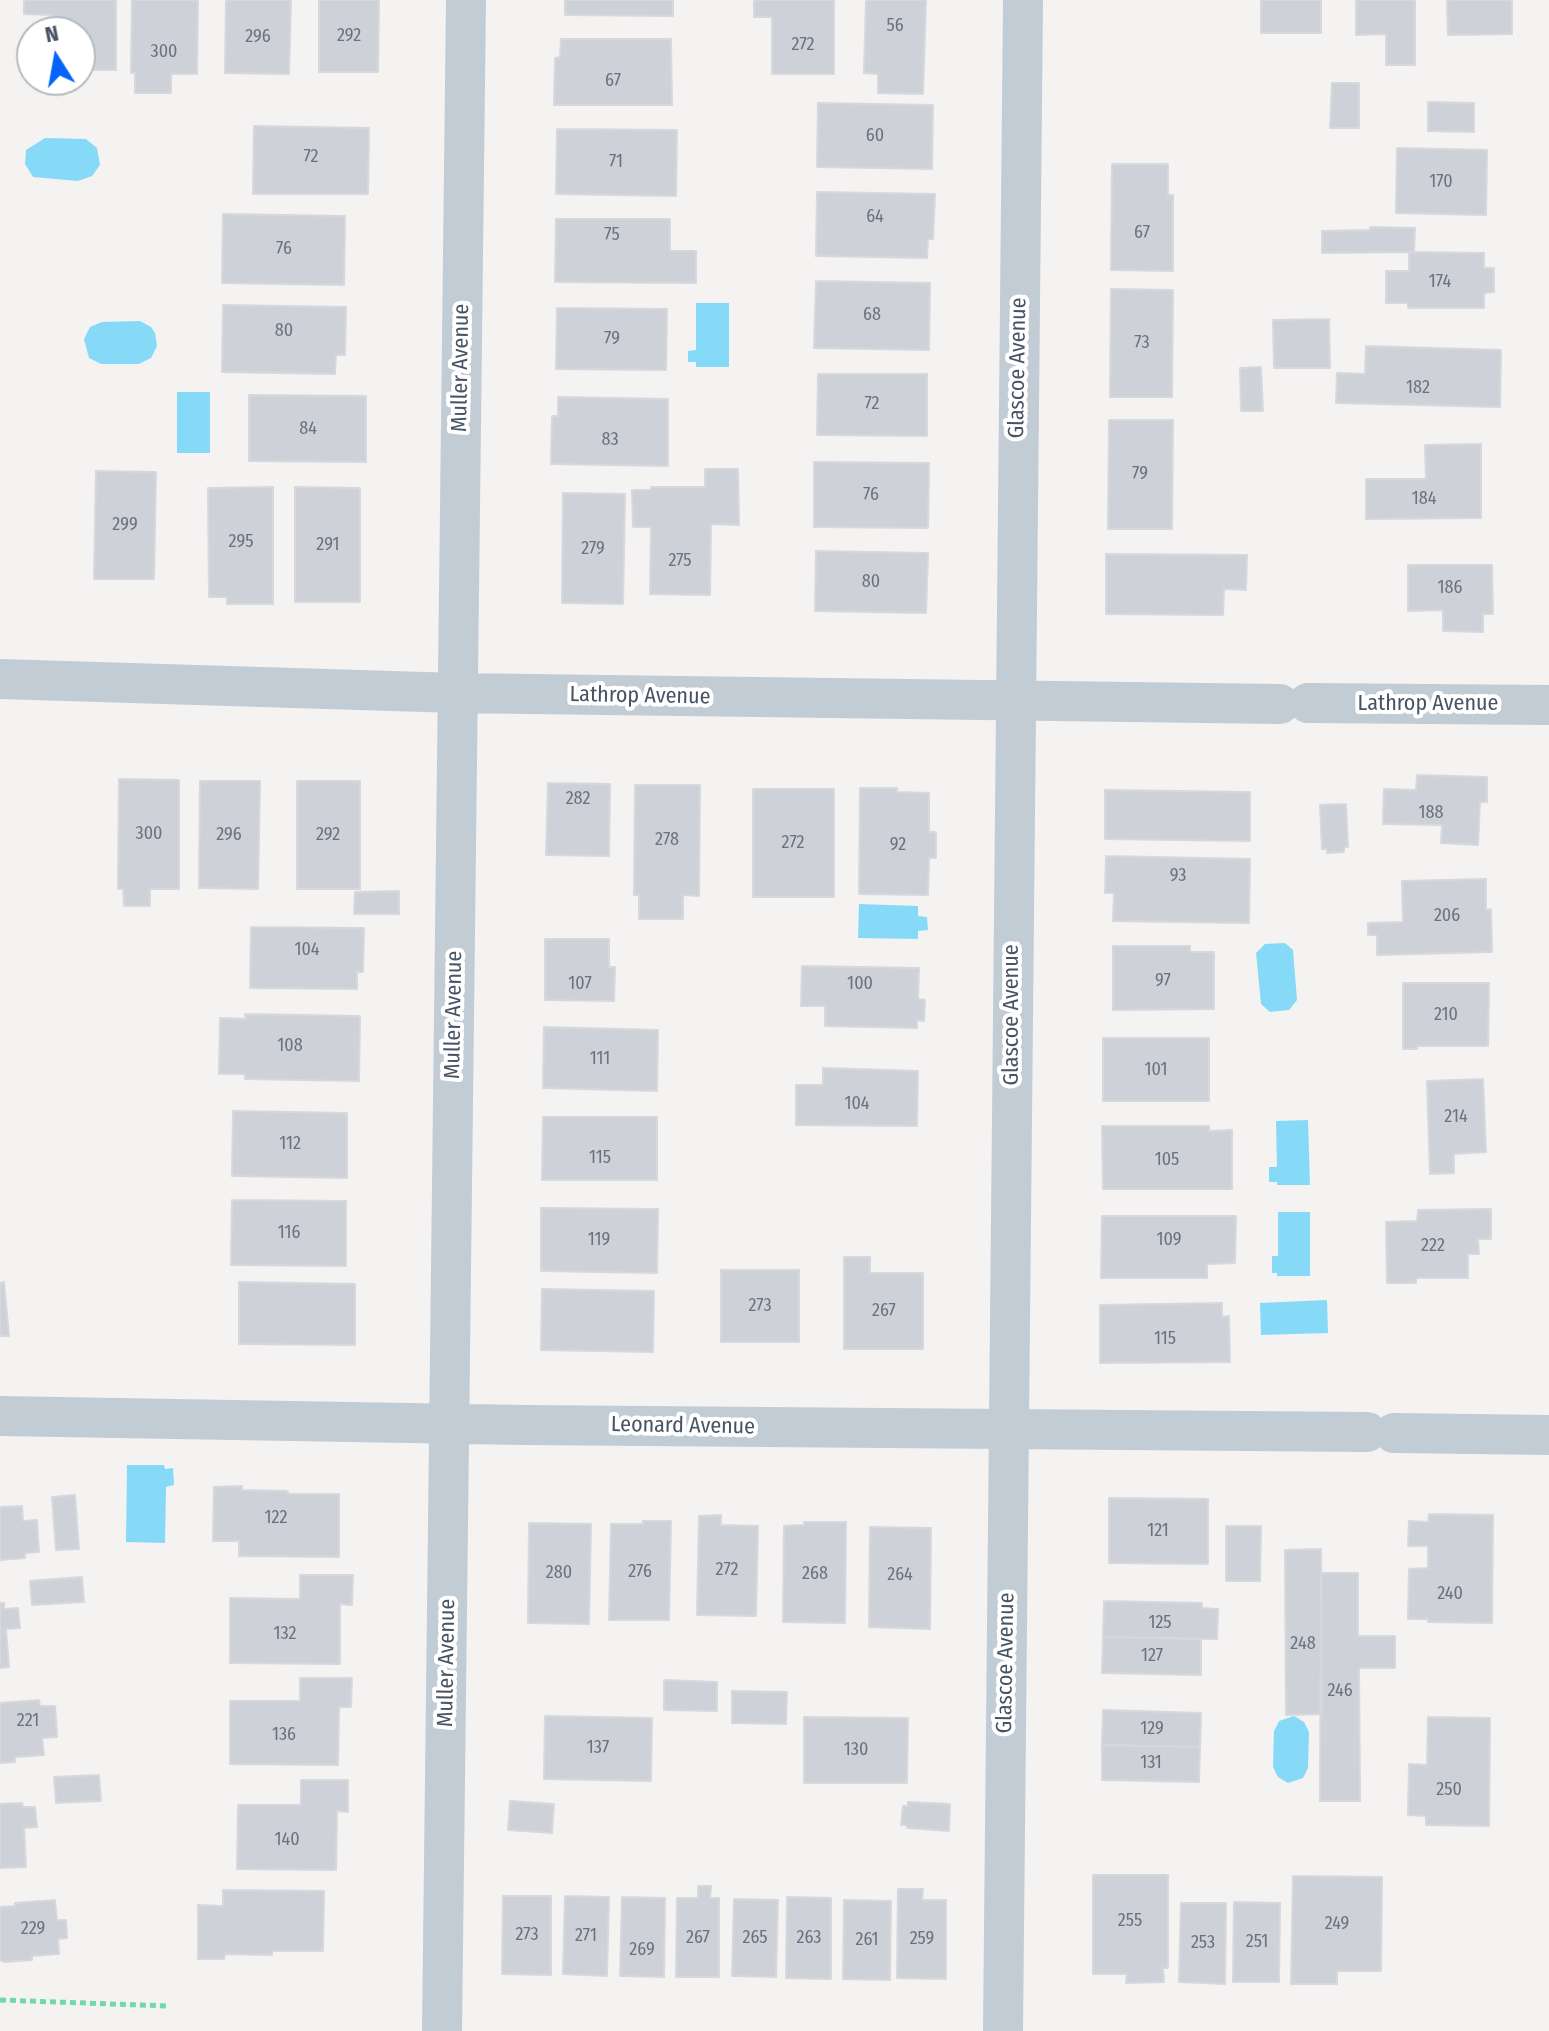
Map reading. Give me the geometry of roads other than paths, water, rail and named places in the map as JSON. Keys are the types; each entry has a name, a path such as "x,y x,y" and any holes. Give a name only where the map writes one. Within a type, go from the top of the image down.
{"street":[{"name":"Muller Avenue","path":"442,2031 466,0"},
{"name":"Glascoe Avenue","path":"1003,2031 1023,0"},
{"name":"Lathrop Avenue","path":"0,679 457,693 1549,705"},
{"name":"Leonard Avenue","path":"0,1416 450,1424 1549,1435"}],"water":[{"path":"45,138 86,139 97,148 100,165 92,176 78,181 33,177 25,164 26,150"},
{"path":"696,303 729,303 729,367 696,367 696,362 688,362 688,351 696,350"},
{"path":"140,321 155,333 157,346 151,358 139,364 101,364 89,358 84,339 90,327 102,322"},
{"path":"177,392 210,392 210,453 177,453"},
{"path":"859,904 918,906 918,916 927,917 928,930 918,931 918,939 858,938"},
{"path":"1285,943 1293,950 1297,1000 1289,1010 1270,1012 1261,1004 1256,953 1265,944"},
{"path":"1308,1120 1310,1185 1277,1185 1277,1182 1269,1182 1269,1167 1277,1167 1276,1121"},
{"path":"1278,1212 1310,1212 1310,1276 1277,1276 1277,1273 1272,1273 1272,1256 1278,1256"},
{"path":"1327,1300 1328,1333 1261,1335 1260,1303"},
{"path":"127,1465 164,1465 165,1469 173,1468 174,1485 166,1487 165,1543 126,1542"},
{"path":"1294,1716 1304,1722 1309,1732 1308,1768 1303,1778 1288,1783 1278,1777 1273,1767 1274,1731 1279,1721"}]}
